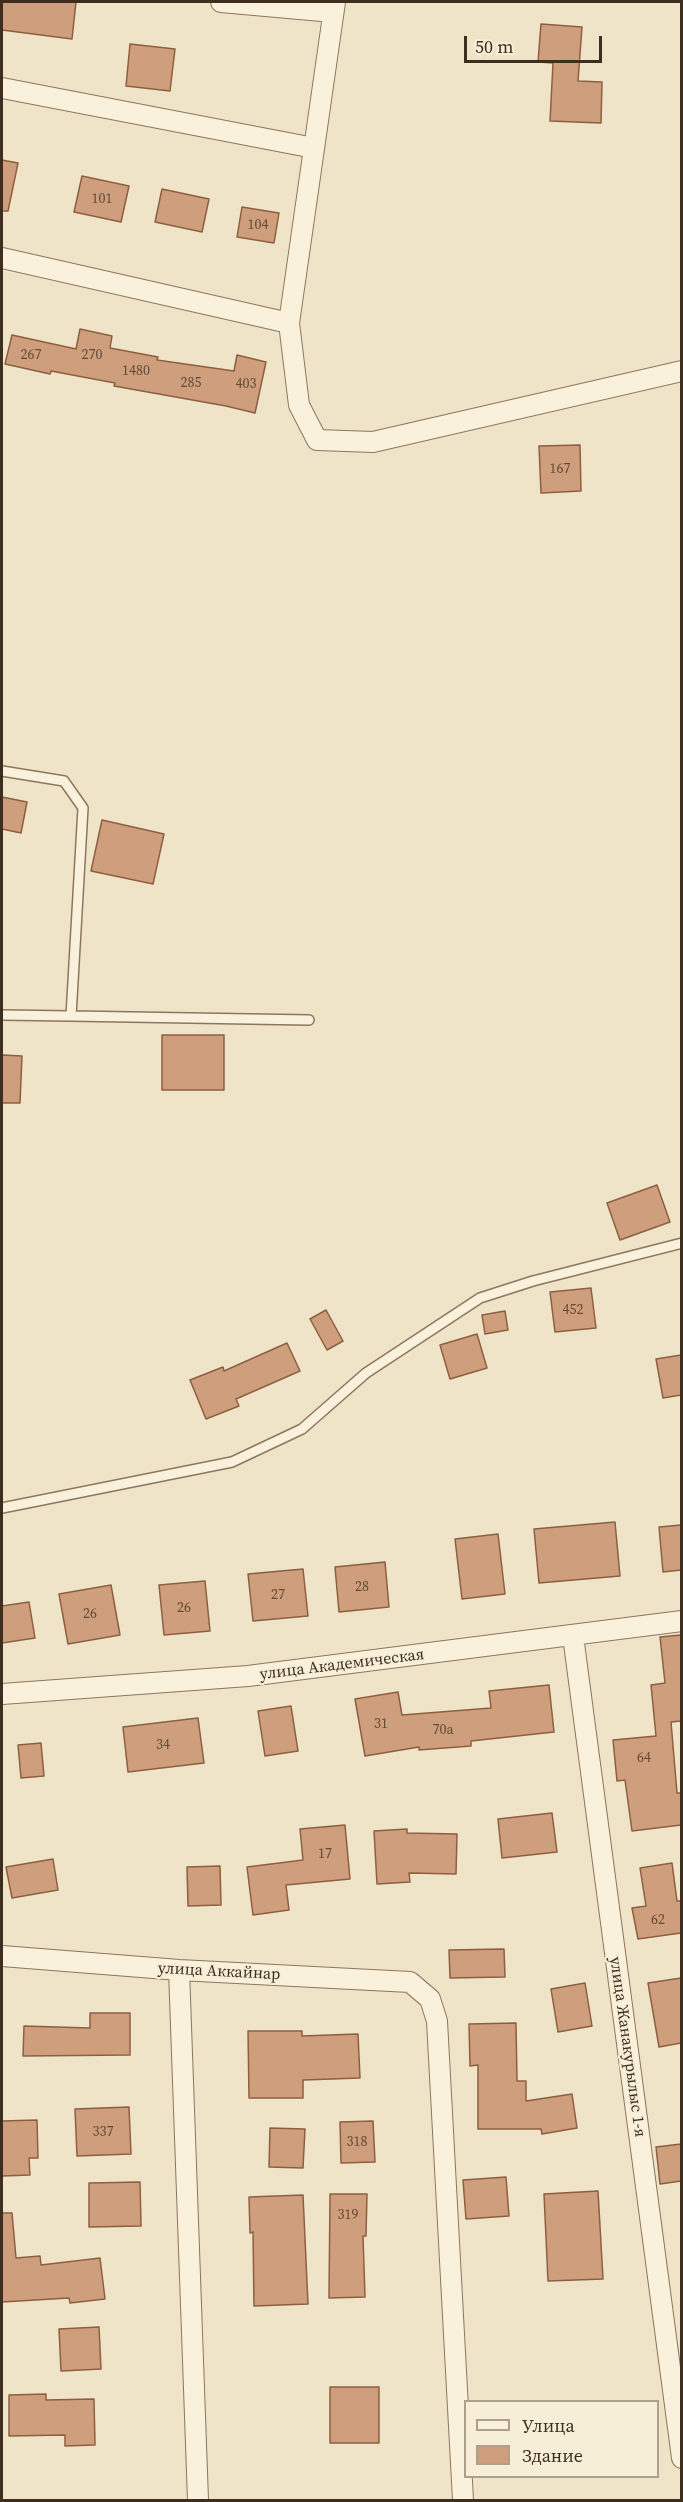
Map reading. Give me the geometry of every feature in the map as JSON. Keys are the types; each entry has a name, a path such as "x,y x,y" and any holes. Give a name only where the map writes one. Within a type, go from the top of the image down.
{"street":[{"path":"221,2 334,7 289,323 299,405 317,440 373,442 681,371"},
{"path":"2,88 314,148"},
{"path":"2,258 289,323"},
{"name":"улица Академическая","path":"2,1694 248,1676 681,1621"},
{"name":"улица Жанакурылыс 1-я","path":"573,1636 681,2458"},
{"name":"улица Аккайнар","path":"2,1956 179,1970 410,1982 430,1999 437,2021 463,2500"},
{"path":"179,1970 198,2500"}],"lane":[{"path":"2,771 64,780 83,808 71,1016"},
{"path":"2,1015 309,1020"},
{"path":"2,1508 232,1462 302,1429 366,1373 480,1298 533,1281 681,1244"}],"building":[{"path":"2,2 76,2 72,39 2,30"},
{"path":"541,24 582,27 578,81 602,82 601,123 550,121 553,63 538,62"},
{"path":"130,44 175,49 170,91 126,86"},
{"path":"2,160 18,163 8,211 2,211"},
{"path":"82,176 129,186 121,222 74,212"},
{"path":"162,189 209,199 202,232 155,222"},
{"path":"242,207 279,213 274,243 237,237"},
{"path":"80,329 112,336 110,348 158,357 157,360 234,371 237,355 266,362 255,413 114,386 115,383 51,371 50,374 5,364 12,335 76,349"},
{"path":"580,445 581,491 541,493 539,446"},
{"path":"2,797 27,802 21,833 2,829"},
{"path":"102,820 164,834 153,884 91,871"},
{"path":"162,1035 224,1035 224,1090 162,1090"},
{"path":"2,1055 22,1056 20,1103 2,1103"},
{"path":"657,1185 670,1222 620,1240 607,1203"},
{"path":"591,1288 596,1328 555,1332 550,1292"},
{"path":"326,1310 343,1341 327,1350 310,1319"},
{"path":"505,1311 508,1330 485,1334 482,1315"},
{"path":"477,1334 487,1368 450,1379 440,1345"},
{"path":"287,1343 300,1371 236,1399 239,1406 206,1419 190,1380 223,1367 224,1371"},
{"path":"681,1355 681,1395 663,1398 656,1359"},
{"path":"615,1522 620,1576 539,1583 534,1529"},
{"path":"681,1525 681,1570 663,1572 659,1527"},
{"path":"498,1534 505,1594 462,1599 455,1539"},
{"path":"385,1562 389,1607 339,1612 335,1567"},
{"path":"303,1569 308,1616 253,1621 248,1574"},
{"path":"205,1581 210,1631 164,1635 159,1585"},
{"path":"111,1585 120,1635 68,1644 59,1594"},
{"path":"29,1602 35,1638 2,1643 2,1606"},
{"path":"681,1635 681,1721 671,1722 677,1793 681,1793 681,1825 632,1831 625,1780 617,1781 613,1740 656,1736 651,1685 665,1683 660,1637"},
{"path":"549,1685 554,1732 471,1741 471,1746 419,1750 419,1747 365,1756 355,1699 398,1692 402,1715 491,1708 489,1691"},
{"path":"291,1706 298,1751 265,1756 258,1711"},
{"path":"198,1718 204,1763 128,1772 123,1727"},
{"path":"41,1743 44,1776 21,1778 18,1745"},
{"path":"552,1813 557,1852 502,1858 498,1819"},
{"path":"345,1825 350,1879 286,1885 289,1910 253,1915 247,1867 303,1860 300,1829"},
{"path":"407,1829 407,1833 457,1834 456,1874 409,1873 410,1882 377,1884 374,1831"},
{"path":"53,1859 58,1890 12,1898 6,1867"},
{"path":"672,1863 677,1901 681,1901 681,1933 638,1939 632,1908 646,1906 640,1868"},
{"path":"220,1866 221,1905 188,1906 187,1867"},
{"path":"504,1949 505,1977 450,1978 449,1950"},
{"path":"681,1978 681,2043 659,2047 648,1983"},
{"path":"585,1983 592,2026 558,2032 551,1989"},
{"path":"90,2013 130,2013 130,2055 23,2056 24,2026 90,2028"},
{"path":"516,2023 517,2081 526,2081 526,2101 572,2094 577,2128 542,2134 541,2129 478,2129 478,2065 470,2066 469,2024"},
{"path":"248,2031 302,2031 302,2036 358,2034 360,2078 303,2080 303,2098 249,2098"},
{"path":"129,2107 131,2154 77,2156 75,2109"},
{"path":"37,2120 38,2158 29,2158 30,2175 2,2176 2,2121"},
{"path":"373,2121 375,2162 341,2163 340,2122"},
{"path":"270,2128 305,2129 303,2168 269,2167"},
{"path":"681,2144 681,2181 660,2184 656,2147"},
{"path":"506,2177 509,2216 466,2219 463,2180"},
{"path":"140,2182 141,2226 89,2227 89,2183"},
{"path":"598,2191 603,2279 548,2281 544,2194"},
{"path":"330,2194 367,2194 366,2236 363,2236 365,2297 329,2298"},
{"path":"303,2195 308,2304 254,2306 253,2232 250,2233 249,2197"},
{"path":"2,2213 12,2213 16,2258 40,2256 41,2265 100,2258 105,2299 70,2303 69,2298 2,2302"},
{"path":"99,2327 101,2369 61,2371 59,2329"},
{"path":"330,2387 379,2387 379,2443 330,2443"},
{"path":"46,2394 46,2400 94,2399 95,2445 65,2446 65,2435 9,2436 9,2395"}]}
